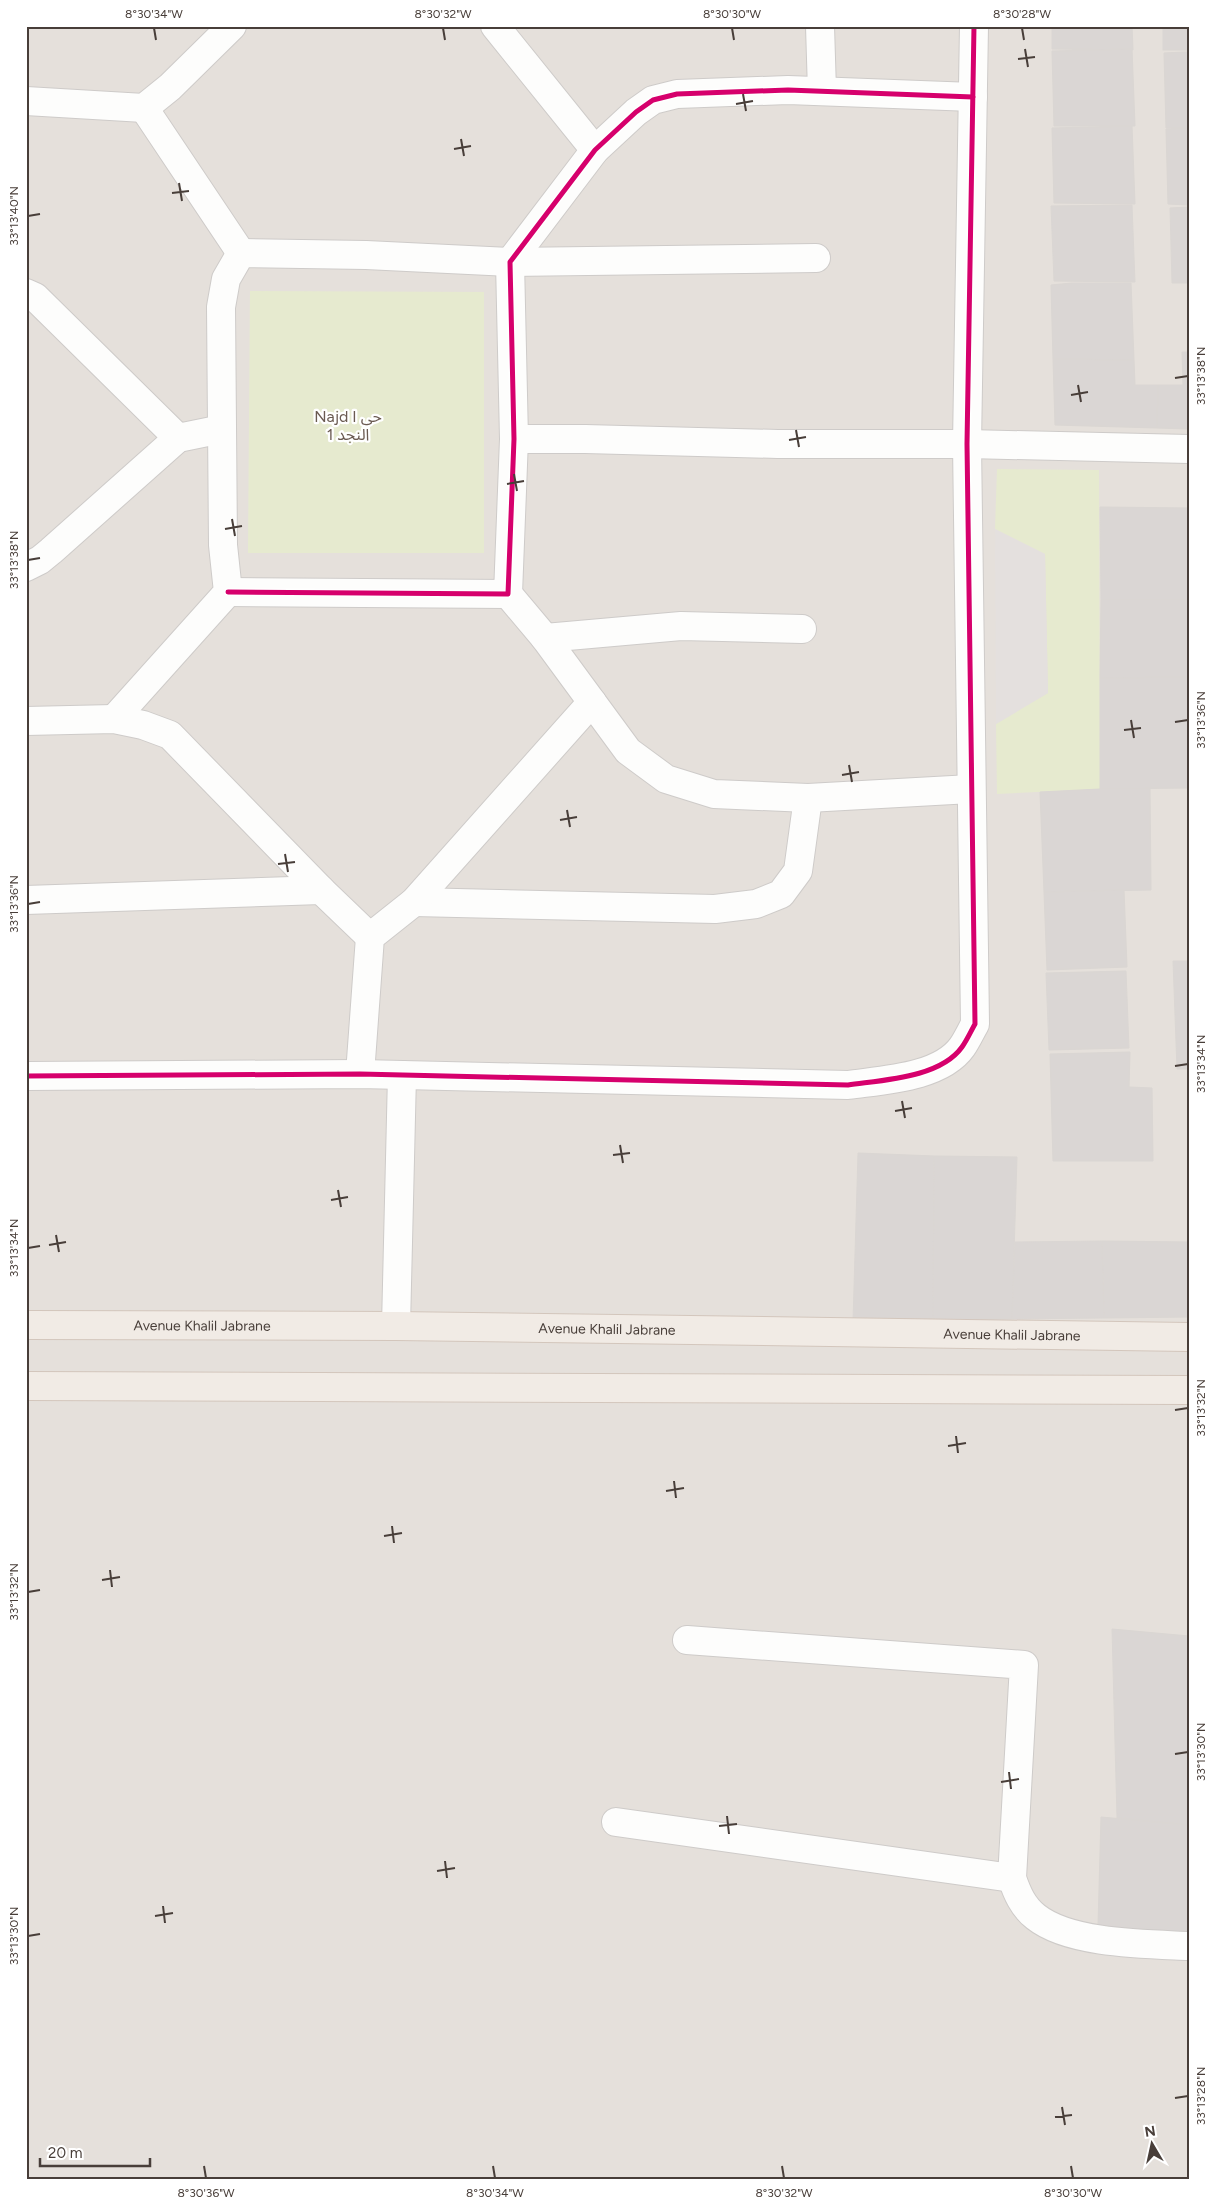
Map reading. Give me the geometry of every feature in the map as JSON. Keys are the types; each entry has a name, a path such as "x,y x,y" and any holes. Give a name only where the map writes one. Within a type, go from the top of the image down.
{"main road":[{"name":"Avenue Khalil Jabrane","path":"26,1325 396,1326 1189,1336"},
{"path":"26,1386 1189,1390"}],"street":[{"path":"26,100 144,108 170,87 232,26"},
{"path":"495,26 595,150"},
{"path":"820,26 822,91"},
{"path":"26,1076 360,1074 848,1085 913,1076 940,1065 962,1049 975,1024 967,444 974,26"},
{"path":"971,789 808,798 714,794 666,779 628,751 545,638 508,594 514,439 510,262 595,150 636,112 653,100 677,94 788,90 972,97"},
{"path":"144,108 241,253"},
{"path":"241,253 366,255 510,262 816,258"},
{"path":"114,719 228,592 223,545 221,307 226,279 241,253"},
{"path":"26,293 35,296 178,438"},
{"path":"26,567 40,560 51,551 178,438 222,429"},
{"path":"514,439 585,438 778,444 967,444 1189,449"},
{"path":"228,592 508,594"},
{"path":"545,638 681,626 802,629"},
{"path":"360,1074 370,937 414,902 592,702"},
{"path":"26,721 114,719 143,725 170,735 321,890 370,937"},
{"path":"414,902 715,909 756,904 781,894 798,871 808,798"},
{"path":"26,900 321,890"},
{"path":"396,1326 402,1075"},
{"path":"687,1640 1024,1665 1012,1878 1019,1898 1035,1916 1058,1930 1120,1942 1189,1946"},
{"path":"616,1822 1012,1878"}],"shaded area":[{"path":"26,26 1189,26 1189,2180 26,2180"},
{"path":"995,529 1045,554 1048,693 996,724"}],"green space":[{"path":"250,291 484,292 484,553 248,553"},
{"path":"997,469 1099,470 1100,789 997,794 996,724 1048,693 1045,554 995,529"}],"building":[{"path":"1052,26 1132,26 1133,50 1052,49"},
{"path":"1163,26 1189,26 1189,50 1163,50"},
{"path":"1132,49 1135,126 1054,126 1052,51"},
{"path":"1189,52 1189,128 1166,128 1164,53"},
{"path":"1132,126 1135,204 1054,203 1052,128"},
{"path":"1189,128 1189,205 1168,204 1166,129"},
{"path":"1132,205 1135,282 1054,281 1051,206"},
{"path":"1189,207 1189,283 1172,283 1170,208"},
{"path":"1131,283 1134,360 1053,359 1051,285"},
{"path":"1182,352 1189,352 1189,429 1157,428 1158,385 1183,385"},
{"path":"1053,359 1134,360 1135,385 1158,385 1157,428 1055,425"},
{"path":"1100,507 1189,508 1189,600 1101,600"},
{"path":"1101,600 1189,600 1189,677 1100,678"},
{"path":"1189,677 1189,788 1100,789 1100,678"},
{"path":"1150,789 1151,890 1044,892 1040,792"},
{"path":"1124,890 1127,967 1047,970 1044,892"},
{"path":"1173,961 1189,961 1189,1069 1177,1069"},
{"path":"1126,971 1129,1048 1049,1050 1046,973"},
{"path":"1130,1052 1129,1087 1152,1088 1153,1161 1053,1161 1050,1054"},
{"path":"858,1153 934,1156 933,1320 853,1321"},
{"path":"934,1156 1017,1157 1012,1319 933,1320"},
{"path":"1102,1241 1189,1242 1189,1317 1104,1318"},
{"path":"1102,1241 1104,1318 1012,1319 1015,1242"},
{"path":"1112,1629 1189,1636 1189,1825 1117,1818"},
{"path":"1101,1817 1189,1825 1189,1938 1098,1926"}],"cycle path":[{"path":"26,1076 360,1074 848,1085 910,1076 940,1065 962,1047 975,1024 967,444 974,26"},
{"path":"228,592 508,594 514,439 510,262 595,150 636,112 653,100 677,94 788,90 973,97"}],"district":[{"name":"Najd I حي النجد 1","path":"348,425"}]}
